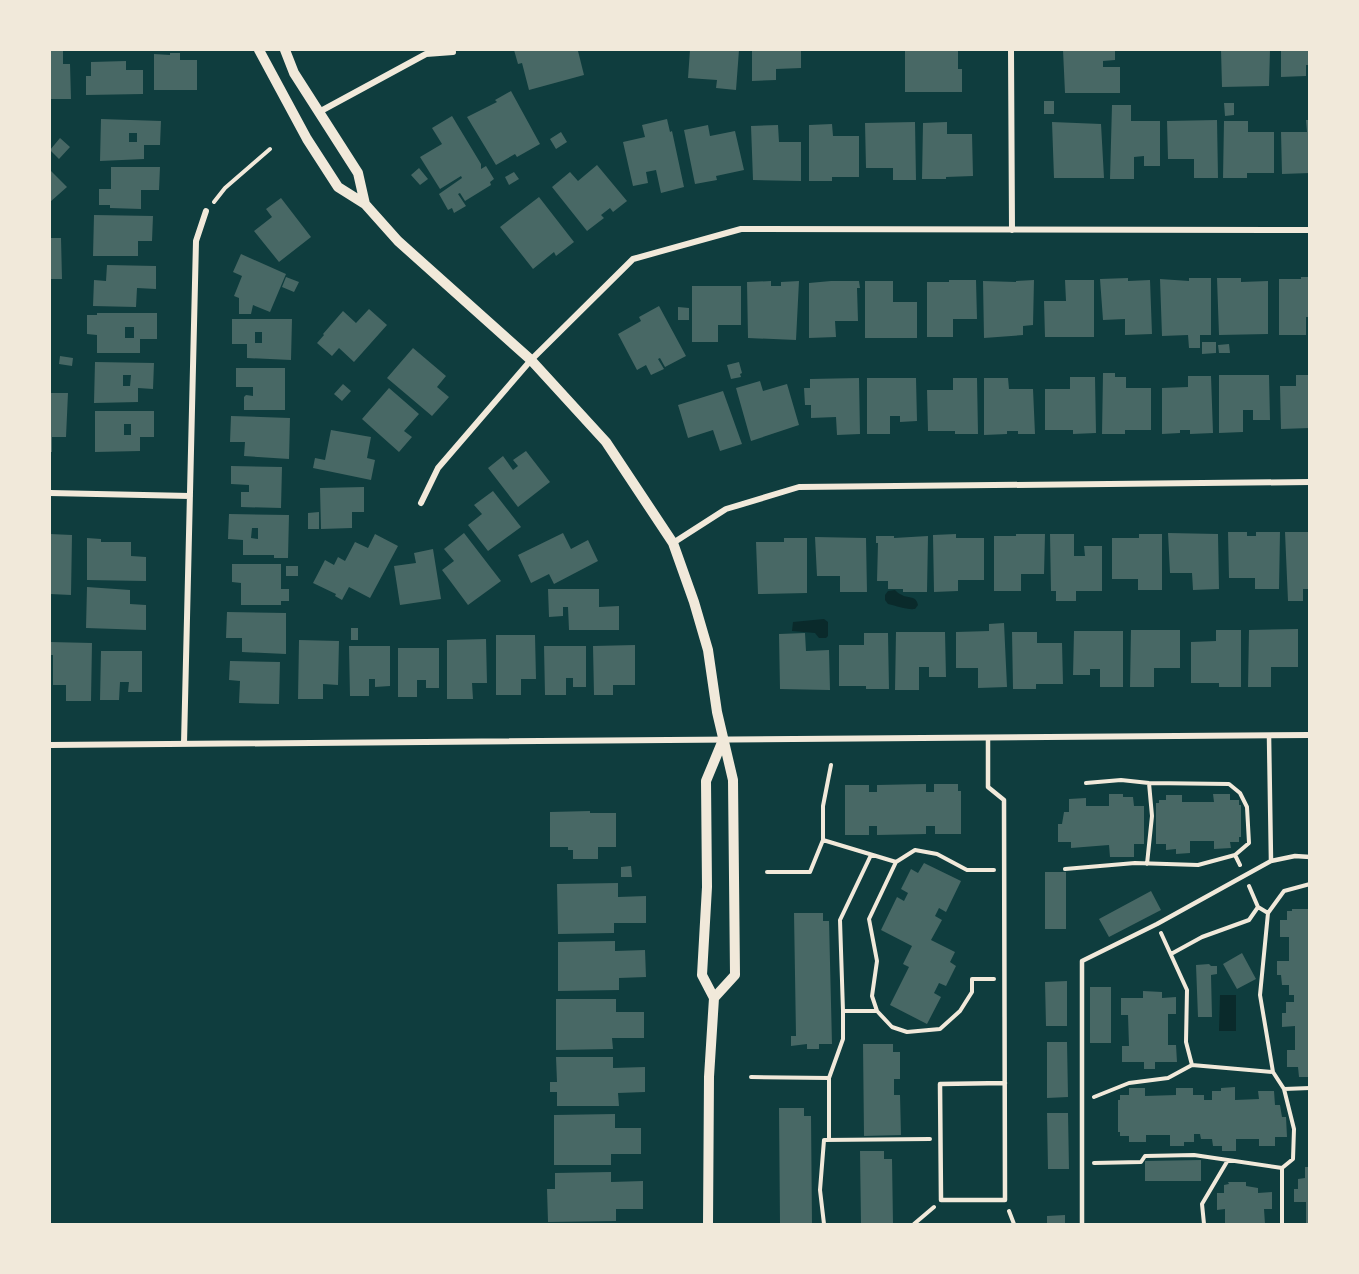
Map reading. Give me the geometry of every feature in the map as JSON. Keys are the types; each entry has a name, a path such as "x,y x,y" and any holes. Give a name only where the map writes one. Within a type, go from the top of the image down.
{"street":[{"path":"259,50 307,140 338,187 365,204 398,241 531,360 606,442 673,543 708,650 723,740 733,780 735,975 714,998"},
{"path":"285,50 294,74 358,173 365,204"},
{"path":"1011,50 1012,230"},
{"path":"319,112 426,54 453,52"},
{"path":"184,744 196,241 206,211"},
{"path":"421,503 438,468 531,360 633,259 741,229 1310,230"},
{"path":"673,543 726,509 800,487 1310,482"},
{"path":"50,493 190,496"},
{"path":"50,745 1310,735"},
{"path":"708,1224 709,1077 714,998 702,975 707,887 706,781 723,740"}],"lane":[{"path":"1269,736 1271,861"},
{"path":"988,738 988,788 1004,800 1004,979 1005,1083 1005,1200 941,1200 940,1084 1005,1083"},
{"path":"1082,1224 1082,961 1157,924 1271,861 1295,856 1310,857"}],"path":[{"path":"206,211 225,188 270,149"},
{"path":"767,872 810,872 823,840 823,806 831,765"},
{"path":"1065,869 1147,864 1197,865 1235,855 1249,843 1247,807 1240,793 1229,784 1149,783 1121,780 1086,783"},
{"path":"1147,864 1152,816 1149,783"},
{"path":"823,840 896,862"},
{"path":"1004,870 967,870 937,854 915,850 896,862 869,919 877,961 872,996 877,1011 892,1027 908,1032 940,1029 960,1011 972,992 972,978 1004,979"},
{"path":"829,1140 829,1078 843,1039 840,920 871,855"},
{"path":"1235,855 1258,907 1268,913"},
{"path":"1282,1224 1282,1168 1293,1158 1294,1129 1284,1089 1273,1072 1260,995 1268,913 1284,891 1310,884"},
{"path":"1171,954 1202,937 1249,920 1258,907"},
{"path":"1157,924 1187,990 1186,1042 1192,1065"},
{"path":"843,1011 877,1011"},
{"path":"1082,1101 1129,1083 1168,1078 1192,1065 1273,1072"},
{"path":"751,1077 829,1078"},
{"path":"1284,1089 1310,1089"},
{"path":"824,1224 820,1190 824,1140 940,1138"},
{"path":"1082,1163 1141,1162 1144,1156 1184,1155 1282,1168"},
{"path":"1204,1224 1202,1204 1228,1160"},
{"path":"914,1224 941,1200"}],"water":[{"path":"895,590 901,595 916,600 918,605 915,609 888,604 885,595 888,591"},
{"path":"824,619 828,622 826,638 819,638 815,633 792,631 793,622"},
{"path":"1220,995 1236,995 1236,1031 1219,1031"}],"building":[{"path":"50,50 63,50 63,64 70,64 71,99 50,99"},
{"path":"514,50 582,50 578,51 584,75 529,90 522,63 518,64"},
{"path":"690,50 739,50 736,90 716,88 717,80 688,78"},
{"path":"752,50 801,50 801,68 776,69 776,80 752,81"},
{"path":"905,50 958,50 958,69 962,69 962,92 905,92"},
{"path":"1063,50 1115,50 1115,60 1103,61 1103,67 1120,67 1120,93 1065,93"},
{"path":"1221,50 1270,50 1269,86 1222,87"},
{"path":"1281,50 1310,50 1310,65 1306,65 1306,76 1281,77"},
{"path":"170,53 180,53 180,60 197,60 197,90 154,90 154,54 170,55"},
{"path":"126,61 126,70 143,70 143,94 86,95 86,76 91,76 91,62"},
{"path":"511,91 540,144 517,157 515,154 496,165 467,117 497,102 495,100"},
{"path":"1044,101 1054,101 1054,114 1044,114"},
{"path":"1224,103 1234,103 1234,115 1225,116"},
{"path":"1112,105 1131,105 1131,121 1160,121 1160,166 1144,166 1144,156 1134,157 1134,179 1110,179"},
{"path":"452,116 481,164 481,169 486,166 494,179 490,182 491,185 465,201 460,193 458,194 466,206 454,213 452,208 448,210 439,194 462,178 461,176 440,189 420,157 442,144 432,128"},
{"path":"101,119 161,121 160,145 144,145 144,159 100,161","holes":["129,133 137,133 137,142 129,142"]},
{"path":"667,119 670,132 672,131 684,187 661,193 656,170 646,172 648,183 633,186 623,142 645,137 642,125"},
{"path":"1217,120 1218,178 1194,178 1194,159 1168,159 1167,121"},
{"path":"1306,120 1310,120 1310,173 1282,174 1281,132 1307,132"},
{"path":"1224,121 1248,121 1248,132 1274,132 1274,173 1247,173 1247,178 1223,178"},
{"path":"915,122 916,180 893,180 893,168 866,168 865,123"},
{"path":"947,122 947,134 972,134 973,176 922,179 923,123"},
{"path":"1052,122 1101,124 1104,178 1054,178"},
{"path":"832,124 833,136 859,136 859,177 832,177 832,181 809,181 809,125"},
{"path":"708,125 710,136 735,131 744,170 716,176 717,180 695,184 684,130"},
{"path":"778,125 779,142 801,142 801,181 753,180 751,126"},
{"path":"561,132 567,142 556,149 550,139"},
{"path":"60,138 70,147 59,159 50,150"},
{"path":"597,165 627,201 613,212 610,208 601,215 604,218 587,231 552,187 570,172 578,181"},
{"path":"111,167 160,167 159,190 141,190 141,209 110,208 110,205 99,205 99,189 111,189"},
{"path":"419,168 428,179 420,185 411,175"},
{"path":"50,170 67,187 50,202"},
{"path":"514,172 519,179 509,185 505,177"},
{"path":"539,197 574,242 556,256 554,252 533,269 500,227"},
{"path":"281,198 311,237 279,262 254,231 272,217 266,209"},
{"path":"94,215 153,216 152,241 138,241 138,256 93,256"},
{"path":"50,238 61,238 62,279 50,279"},
{"path":"241,254 286,274 270,312 253,305 251,314 239,314 239,298 234,296 242,276 233,272"},
{"path":"107,265 156,266 156,289 137,288 136,307 93,306 94,280 106,281"},
{"path":"286,277 299,282 294,292 282,287"},
{"path":"1301,277 1310,277 1310,317 1306,317 1306,335 1279,335 1279,279 1301,279"},
{"path":"1128,278 1128,281 1150,280 1152,334 1125,335 1125,319 1103,320 1100,279"},
{"path":"1189,278 1211,278 1211,335 1200,335 1200,348 1189,348 1188,335 1162,336 1160,279 1189,281"},
{"path":"1217,278 1241,278 1241,282 1268,281 1268,334 1219,335"},
{"path":"949,280 976,280 977,319 953,319 953,337 927,337 927,282 949,282"},
{"path":"1034,280 1033,325 1023,326 1023,335 984,338 983,281"},
{"path":"1065,280 1094,280 1094,337 1045,337 1044,301 1066,301"},
{"path":"771,281 771,286 781,286 781,282 799,281 796,340 748,338 747,282"},
{"path":"859,281 860,288 857,288 858,321 835,321 836,337 809,338 809,283"},
{"path":"865,281 893,281 893,302 917,302 917,338 865,338"},
{"path":"692,286 741,286 741,325 718,325 718,342 692,342"},
{"path":"659,306 686,356 665,367 660,358 658,359 664,369 651,375 646,365 637,370 618,334 641,321 639,317"},
{"path":"678,307 689,308 689,320 678,320"},
{"path":"369,309 387,325 354,362 339,348 332,356 317,343 343,311 356,323"},
{"path":"97,313 157,313 157,339 140,339 140,353 97,353 97,335 87,334 87,315 97,315","holes":["125,327 134,327 134,338 125,338"]},
{"path":"232,319 292,319 291,360 247,358 247,344 232,344","holes":["255,332 262,332 262,343 255,343"]},
{"path":"1202,342 1216,342 1216,353 1202,354"},
{"path":"1229,344 1230,353 1219,353 1218,345"},
{"path":"413,348 446,376 437,387 449,397 432,416 387,378"},
{"path":"60,356 73,358 72,366 59,364"},
{"path":"95,362 154,363 153,389 138,388 138,402 94,403","holes":["123,375 131,375 130,386 123,386"]},
{"path":"739,362 741,377 731,379 727,365"},
{"path":"236,368 285,368 285,410 244,410 244,397 253,396 253,387 236,387"},
{"path":"1103,373 1115,373 1115,377 1126,377 1126,388 1151,388 1151,430 1125,430 1125,434 1102,434"},
{"path":"1219,375 1269,375 1270,420 1253,420 1253,410 1243,410 1243,432 1219,433"},
{"path":"1296,375 1310,375 1310,428 1281,429 1280,386 1296,386"},
{"path":"1188,376 1211,376 1213,433 1190,434 1190,430 1180,430 1180,433 1162,434 1162,388 1188,387"},
{"path":"1070,377 1095,377 1096,433 1073,434 1073,430 1045,430 1045,389 1070,389"},
{"path":"859,378 860,434 837,435 836,417 811,418 811,405 805,405 804,388 810,388 810,379"},
{"path":"867,378 916,378 917,421 900,422 900,416 890,416 890,434 867,434"},
{"path":"953,378 977,378 978,434 928,431 927,390 953,390"},
{"path":"984,378 1008,378 1009,389 1033,389 1035,434 1018,434 1018,431 1007,431 1007,434 984,435"},
{"path":"760,381 763,391 787,384 799,425 751,441 736,388"},
{"path":"343,384 351,391 342,401 334,394"},
{"path":"389,388 419,414 404,431 412,437 399,452 362,419"},
{"path":"723,391 742,444 720,451 713,430 688,438 678,405"},
{"path":"50,393 68,393 66,437 52,437 52,452 50,452"},
{"path":"95,411 154,411 154,437 140,437 140,451 95,452","holes":["124,424 131,424 131,435 124,435"]},
{"path":"231,416 290,418 289,459 244,456 245,442 230,442"},
{"path":"331,430 371,437 367,458 375,460 371,480 313,468 315,458 325,460"},
{"path":"526,451 550,482 518,507 488,468 503,456 513,470 518,466 513,460"},
{"path":"231,466 282,467 281,508 241,507 241,492 249,492 249,485 231,484"},
{"path":"364,487 364,512 352,512 352,528 321,529 320,488"},
{"path":"493,491 521,527 488,551 468,525 482,514 474,505"},
{"path":"319,512 319,529 308,529 308,513"},
{"path":"229,514 289,515 288,558 274,558 274,555 243,555 243,540 228,539","holes":["252,528 258,528 258,539 251,538"]},
{"path":"1228,532 1247,532 1247,536 1256,536 1256,532 1280,532 1279,589 1255,589 1255,578 1229,578"},
{"path":"1285,532 1309,532 1310,589 1303,589 1303,601 1288,601"},
{"path":"464,533 501,581 468,605 442,570 454,561 444,549"},
{"path":"563,533 571,549 588,540 598,561 554,584 549,574 531,583 518,555"},
{"path":"1168,533 1218,534 1219,589 1193,590 1192,573 1170,573"},
{"path":"50,534 72,535 71,595 50,594"},
{"path":"375,534 398,546 370,598 349,587 342,600 335,596 336,594 313,583 325,560 334,565 338,557 345,561 355,542 368,548"},
{"path":"956,534 956,538 984,538 984,580 958,580 958,591 934,592 933,535"},
{"path":"1016,534 1045,534 1044,574 1021,574 1021,591 994,591 994,536 1016,536"},
{"path":"1050,534 1074,534 1074,556 1085,556 1084,546 1102,546 1102,591 1076,591 1076,601 1056,601 1056,591 1051,591"},
{"path":"1139,534 1162,534 1162,590 1138,590 1138,579 1112,579 1112,538 1139,538"},
{"path":"876,536 894,536 894,538 928,536 927,592 903,592 903,589 888,589 888,581 877,581 878,543 876,543"},
{"path":"815,537 866,538 867,592 840,592 840,576 817,576"},
{"path":"87,538 101,539 101,542 131,542 131,556 146,557 146,581 87,580"},
{"path":"784,538 807,538 807,593 758,594 756,542 784,542"},
{"path":"433,549 441,599 400,605 394,566 416,563 414,553"},
{"path":"232,564 281,564 281,589 289,589 289,601 281,601 281,605 241,605 241,583 232,582"},
{"path":"286,566 298,566 298,576 286,576"},
{"path":"87,587 130,590 130,604 146,605 146,630 86,628"},
{"path":"548,589 599,589 599,607 619,606 619,630 569,630 568,607 563,607 563,616 549,617"},
{"path":"227,612 286,613 286,654 242,652 242,638 226,638"},
{"path":"1004,623 1007,687 978,688 978,668 956,668 956,632 989,631 989,624"},
{"path":"351,628 358,628 358,640 351,640"},
{"path":"1298,629 1298,667 1271,667 1271,687 1248,687 1249,630"},
{"path":"1131,630 1180,630 1180,668 1154,668 1154,687 1130,687"},
{"path":"1216,630 1241,630 1241,687 1219,687 1219,683 1191,683 1191,642 1216,641"},
{"path":"1074,631 1123,631 1123,687 1100,687 1100,669 1090,669 1090,675 1073,675"},
{"path":"896,632 945,632 946,677 929,677 929,667 919,667 919,690 895,690"},
{"path":"1012,632 1037,632 1037,643 1062,643 1063,684 1036,684 1036,689 1013,689"},
{"path":"805,633 806,651 829,650 830,690 780,689 779,634"},
{"path":"864,633 888,633 889,689 839,686 839,645 864,645"},
{"path":"496,635 535,635 536,679 521,679 521,695 496,695"},
{"path":"486,639 487,683 472,683 473,699 447,699 447,640"},
{"path":"299,640 339,641 338,685 323,684 323,699 298,699"},
{"path":"50,642 92,643 91,701 66,701 66,685 53,685 53,655 50,655"},
{"path":"635,645 635,685 613,685 613,695 594,695 593,646"},
{"path":"349,646 390,646 390,686 375,687 375,679 369,679 369,696 350,696"},
{"path":"544,646 586,646 586,687 573,687 573,678 566,678 566,695 545,695"},
{"path":"398,648 439,648 439,688 426,688 426,680 417,680 417,697 398,697"},
{"path":"101,651 142,651 142,692 128,692 129,682 120,682 119,700 100,700"},
{"path":"230,661 280,662 279,704 239,703 240,681 229,680"},
{"path":"926,784 926,792 934,792 934,784 958,784 958,791 961,791 961,834 935,834 935,826 926,826 926,834 877,835 877,826 869,826 869,835 845,835 845,785 869,785 869,792 877,792 877,785"},
{"path":"1109,794 1133,797 1134,806 1144,806 1144,844 1134,844 1134,857 1110,857 1109,845 1071,848 1071,842 1058,842 1058,824 1062,824 1064,812 1069,812 1069,799 1086,798 1086,806 1109,806"},
{"path":"1213,794 1230,794 1230,800 1239,800 1241,837 1239,837 1239,842 1230,842 1231,848 1214,849 1214,841 1190,841 1190,853 1176,854 1176,849 1166,850 1166,844 1156,844 1156,803 1159,803 1159,800 1166,800 1166,795 1182,795 1182,802 1214,802"},
{"path":"590,811 590,813 616,813 616,847 598,847 598,859 573,859 573,850 568,850 568,847 550,847 550,812"},
{"path":"924,863 961,881 946,912 939,908 935,916 942,920 931,940 955,952 950,962 956,966 946,986 939,983 934,993 941,997 927,1024 890,1005 909,967 903,964 912,946 881,930 897,897 904,901 908,893 901,889 911,869 918,873"},
{"path":"631,866 632,877 621,877 621,867"},
{"path":"1045,872 1066,872 1066,929 1045,929"},
{"path":"618,883 618,897 646,896 646,923 614,923 614,933 558,934 557,884"},
{"path":"1151,891 1161,910 1109,937 1099,919"},
{"path":"1292,909 1309,909 1310,1077 1299,1077 1298,1067 1287,1067 1287,1050 1295,1050 1295,1026 1282,1027 1282,1013 1286,1013 1286,1002 1294,1002 1294,995 1289,995 1289,985 1282,985 1281,975 1277,975 1277,961 1289,961 1289,937 1280,937 1280,920 1287,920 1287,911 1292,911"},
{"path":"794,913 823,913 823,921 829,921 832,1044 819,1044 819,1049 807,1049 807,1044 791,1046 791,1036 796,1036"},
{"path":"615,941 615,951 645,950 646,977 619,978 619,990 558,991 558,942"},
{"path":"1242,953 1256,979 1237,989 1223,964"},
{"path":"1196,965 1217,966 1217,974 1211,975 1212,1017 1198,1017"},
{"path":"1067,981 1067,1026 1046,1026 1045,982"},
{"path":"1090,987 1111,987 1111,1043 1090,1043"},
{"path":"1143,991 1162,992 1162,998 1176,997 1176,1014 1168,1014 1168,1045 1176,1045 1177,1062 1155,1062 1155,1069 1144,1069 1144,1062 1122,1062 1122,1046 1129,1046 1128,1015 1121,1015 1121,998 1143,998"},
{"path":"556,999 616,999 616,1012 644,1012 644,1038 612,1038 613,1049 556,1050"},
{"path":"1047,1042 1067,1042 1068,1097 1047,1098"},
{"path":"863,1044 893,1044 893,1052 900,1052 900,1079 894,1079 894,1095 900,1095 901,1135 864,1136"},
{"path":"556,1057 613,1057 613,1068 645,1067 645,1092 618,1093 619,1106 557,1106 557,1092 550,1092 550,1082 557,1082"},
{"path":"1235,1087 1235,1100 1259,1099 1258,1091 1274,1091 1275,1105 1280,1105 1282,1117 1286,1117 1287,1137 1275,1137 1275,1146 1259,1146 1259,1139 1236,1139 1236,1151 1222,1151 1222,1146 1213,1146 1212,1139 1201,1139 1200,1134 1194,1134 1194,1142 1184,1142 1184,1146 1170,1146 1170,1135 1146,1135 1146,1142 1129,1142 1129,1136 1120,1136 1118,1132 1118,1100 1120,1100 1120,1095 1129,1095 1129,1088 1145,1088 1145,1096 1176,1095 1176,1088 1193,1088 1193,1095 1204,1095 1204,1100 1212,1100 1212,1091"},
{"path":"779,1108 804,1108 804,1116 811,1116 812,1224 780,1224"},
{"path":"1047,1113 1068,1113 1069,1169 1048,1169"},
{"path":"615,1114 615,1128 641,1128 641,1154 611,1154 611,1165 554,1165 554,1115"},
{"path":"860,1151 884,1151 884,1159 892,1159 893,1224 861,1224"},
{"path":"1201,1160 1201,1181 1145,1181 1145,1161"},
{"path":"1305,1167 1310,1167 1310,1224 1306,1224 1306,1202 1294,1202 1294,1189 1298,1189 1298,1179 1305,1178"},
{"path":"611,1172 611,1182 643,1181 643,1209 616,1209 616,1221 548,1222 547,1189 555,1189 555,1173"},
{"path":"1228,1182 1246,1182 1246,1186 1258,1188 1258,1193 1272,1192 1272,1209 1264,1209 1265,1224 1225,1224 1225,1209 1217,1210 1217,1193 1224,1193 1224,1185 1229,1184"},
{"path":"1065,1215 1065,1224 1047,1224 1047,1216"}]}
